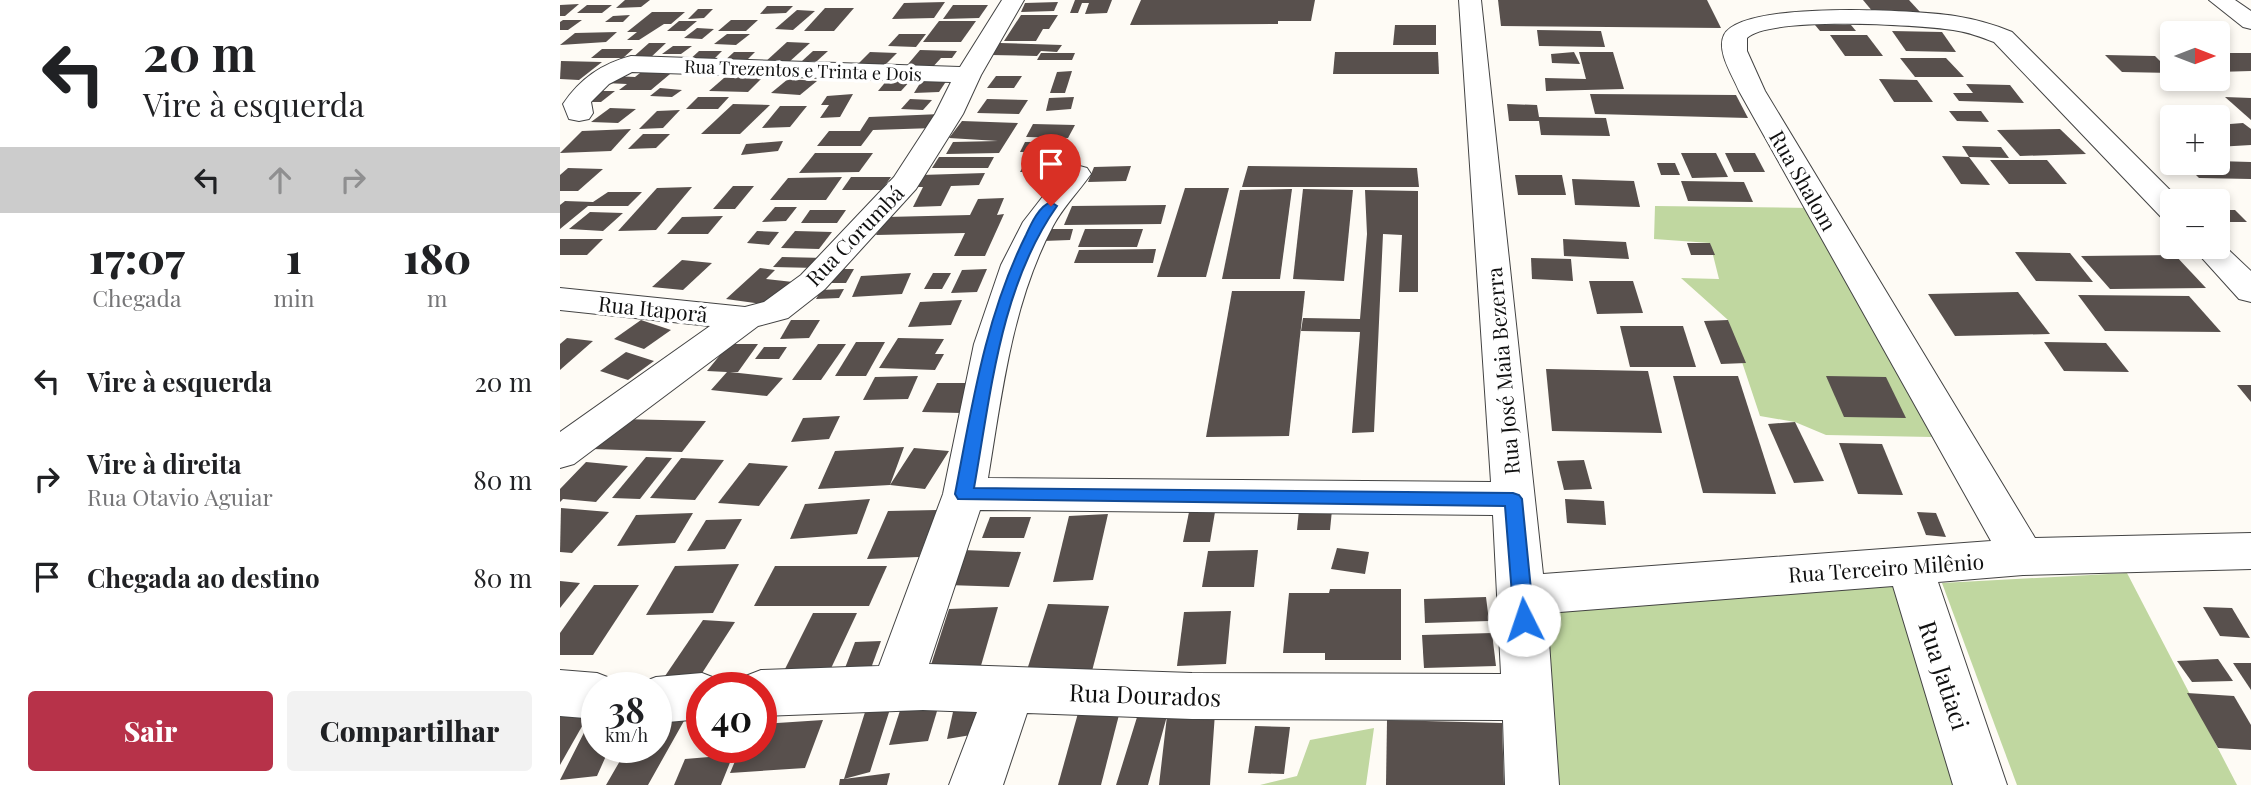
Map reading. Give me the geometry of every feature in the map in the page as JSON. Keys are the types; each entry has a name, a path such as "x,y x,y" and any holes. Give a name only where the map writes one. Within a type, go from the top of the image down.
{"street":[{"name":"Rua Corumbá","path":"560,453 746,318 776,310 839,256 905,183 949,114 968,75 1013,0"},
{"name":"Rua José Maia Bezerra","path":"1469,0 1522,595 1532,785"},
{"path":"2220,0 2251,22"},
{"name":"Rua Shalom","path":"2023,557 1752,91 1735,51 1735,37 1743,29 1759,22 1860,9 1967,23 2003,37 2160,198"},
{"name":"Rua Trezentos e Trinta e Dois","path":"560,83 584,101 616,69 631,64 968,75"},
{"path":"896,687 964,494 992,344 1018,265 1039,222 1076,173"},
{"path":"2220,259 2251,291"},
{"name":"Rua Itaporã","path":"560,299 746,318"},
{"path":"964,494 1513,499"},
{"name":"Rua Terceiro Milênio","path":"1522,595 2023,557 2251,551"},
{"name":"Rua Jatiaci","path":"1909,564 1980,785"},
{"name":"Rua Dourados","path":"777,692 896,687 1192,696 1529,697"},
{"path":"976,785 1010,690"},
{"path":"560,693 581,695"}],"green space":[{"path":"1655,206 1811,208 1932,437 1826,435 1795,422 1760,416 1728,320 1681,278 1719,279 1710,243 1654,239"},
{"path":"2127,573 2237,785 2017,785 1942,583"},
{"path":"1898,581 1962,785 1553,785 1540,604"},
{"path":"1374,728 1366,785 1260,785 1297,776 1310,740"}],"building":[{"path":"625,0 650,0 641,7 616,8"},
{"path":"1075,0 1112,0 1107,13 1085,14 1089,3 1082,3 1078,13 1070,13"},
{"path":"1141,0 1315,0 1311,21 1278,21 1278,24 1130,25"},
{"path":"1498,0 1707,0 1721,28 1501,26"},
{"path":"1863,0 1909,0 1920,12 1873,12"},
{"path":"945,2 934,18 892,19 904,3"},
{"path":"1058,2 1054,11 1021,12 1025,3"},
{"path":"579,4 565,16 560,16 560,5"},
{"path":"587,5 612,5 602,13 577,13"},
{"path":"953,5 988,5 979,18 943,19"},
{"path":"767,6 793,6 786,13 760,14"},
{"path":"825,8 854,8 834,31 804,31"},
{"path":"698,9 713,9 704,18 688,19"},
{"path":"797,10 815,11 793,30 775,29"},
{"path":"652,12 685,12 671,24 664,24 639,40 627,40 637,32 627,32"},
{"path":"630,15 623,22 605,22 613,16"},
{"path":"1021,15 1058,15 1049,29 1043,29 1036,41 1004,41"},
{"path":"582,20 568,30 560,30 560,22"},
{"path":"731,20 758,20 746,31 718,31"},
{"path":"679,21 697,21 685,31 667,31"},
{"path":"939,21 976,21 961,42 923,42"},
{"path":"1395,25 1436,25 1436,45 1393,45"},
{"path":"1815,25 1851,25 1856,31 1820,31"},
{"path":"697,28 714,29 702,39 684,38"},
{"path":"1537,30 1601,31 1605,47 1539,46"},
{"path":"1892,31 1942,32 1956,52 1906,51"},
{"path":"617,32 606,42 560,45 575,33"},
{"path":"727,34 750,34 736,45 714,44"},
{"path":"899,34 926,34 916,47 888,46"},
{"path":"1830,35 1867,35 1883,56 1845,56"},
{"path":"787,42 810,43 788,63 764,63"},
{"path":"649,43 666,43 649,59 631,59"},
{"path":"1000,43 1062,45 1057,52 1041,51 1037,56 991,55"},
{"path":"673,46 692,46 681,54 662,54"},
{"path":"602,49 633,49 623,58 591,58"},
{"path":"920,50 957,51 952,58 941,58 930,70 903,70"},
{"path":"699,51 722,51 710,63 686,63"},
{"path":"813,51 828,51 817,61 802,61"},
{"path":"734,52 755,52 744,63 722,63"},
{"path":"870,52 897,53 881,69 854,68"},
{"path":"1335,52 1438,52 1439,74 1333,74"},
{"path":"1574,52 1580,64 1552,63 1551,54"},
{"path":"1579,52 1613,52 1624,89 1546,91 1545,78 1586,79"},
{"path":"1041,53 1075,53 1072,60 1037,60"},
{"path":"2230,53 2251,53 2251,71 2230,72"},
{"path":"2105,55 2155,56 2160,61 2160,73 2122,72"},
{"path":"1900,58 1946,58 1964,77 1915,77"},
{"path":"561,61 602,62 579,80 560,79"},
{"path":"645,69 676,69 651,90 619,90 627,84 604,83 613,76 635,77"},
{"path":"732,71 769,71 748,92 709,91"},
{"path":"1072,71 1065,93 1050,93 1057,72"},
{"path":"996,76 1022,76 1014,88 987,88"},
{"path":"788,79 817,81 800,95 771,93"},
{"path":"888,79 911,80 901,91 878,91"},
{"path":"1879,79 1917,80 1933,102 1894,102"},
{"path":"922,80 947,80 939,92 914,93"},
{"path":"1966,84 2010,85 2024,103 1959,101 1953,93 1973,93"},
{"path":"660,88 682,90 672,97 650,96"},
{"path":"599,91 615,91 601,102 584,102"},
{"path":"853,94 840,117 820,118 829,105 821,105 827,96"},
{"path":"1590,94 1736,95 1748,118 1595,114"},
{"path":"698,97 729,97 718,109 686,109"},
{"path":"1074,97 1071,109 1046,111 1049,98"},
{"path":"2225,97 2251,98 2251,120"},
{"path":"910,99 932,100 923,110 901,109"},
{"path":"987,99 1028,100 1019,114 977,113"},
{"path":"733,104 770,105 740,134 701,134"},
{"path":"1507,104 1537,105 1539,117 1606,118 1610,136 1541,135 1539,121 1509,121"},
{"path":"780,106 807,106 790,127 762,128"},
{"path":"610,108 636,109 618,123 591,122"},
{"path":"680,110 663,128 639,129 657,111"},
{"path":"1949,111 1981,111 1989,122 1957,121"},
{"path":"941,114 934,128 873,130 861,146 817,146 829,131 860,131 869,117"},
{"path":"962,121 1018,123 999,153 946,154 953,142 998,141 949,138"},
{"path":"2243,123 2251,129 2251,145 2230,146 2230,124"},
{"path":"1033,124 1075,125 1068,138 1026,137"},
{"path":"631,129 611,151 560,153 582,131"},
{"path":"2060,129 2086,154 2020,156 1997,130"},
{"path":"643,134 670,134 656,148 628,149"},
{"path":"783,141 778,151 741,155 746,144"},
{"path":"1025,142 1067,142 1062,152 1020,152"},
{"path":"1962,146 2001,147 2009,158 1969,157"},
{"path":"815,153 873,153 859,172 799,173"},
{"path":"1681,153 1716,153 1728,177 1692,178"},
{"path":"1725,153 1755,153 1765,172 1734,172"},
{"path":"1942,156 1969,157 1990,185 1961,184"},
{"path":"939,157 994,157 988,168 932,168"},
{"path":"1028,157 1063,157 1056,172 1020,172"},
{"path":"1990,160 2047,160 2067,184 2009,184"},
{"path":"2230,161 2251,162 2251,179 2199,178 2196,175 2230,175"},
{"path":"1657,163 1675,163 1680,175 1661,175"},
{"path":"1131,166 1126,181 1088,182 1094,167"},
{"path":"1248,166 1417,168 1419,187 1242,187"},
{"path":"568,168 603,169 578,191 560,191 560,175"},
{"path":"985,173 979,185 951,186 941,206 913,207 923,187 915,187 921,175"},
{"path":"1515,175 1562,175 1566,195 1518,195"},
{"path":"842,177 826,200 770,200 788,178"},
{"path":"851,177 891,177 882,190 842,190"},
{"path":"1572,179 1634,181 1640,207 1575,205"},
{"path":"1681,181 1744,182 1753,202 1688,201"},
{"path":"733,186 754,186 735,209 713,209"},
{"path":"692,187 656,230 618,231 657,188"},
{"path":"1185,188 1229,188 1206,277 1157,277"},
{"path":"1292,189 1280,279 1222,279 1240,190"},
{"path":"1303,189 1353,190 1344,281 1293,279"},
{"path":"1365,190 1418,191 1418,292 1399,292 1402,235 1383,234 1374,432 1352,433 1360,332 1301,331 1303,318 1360,319 1367,234"},
{"path":"608,192 642,192 628,206 588,206 560,229 560,205 565,201 593,202"},
{"path":"1004,198 997,215 1004,214 985,256 954,256 965,233 876,235 886,217 970,215 978,199"},
{"path":"1166,205 1161,224 1064,225 1072,206"},
{"path":"775,207 797,207 786,221 762,222"},
{"path":"810,210 846,210 837,223 801,223"},
{"path":"2230,210 2235,210 2247,222 2230,222"},
{"path":"590,212 623,213 603,231 569,229"},
{"path":"723,216 708,234 667,234 682,217"},
{"path":"1048,229 1073,229 1070,240 1043,241"},
{"path":"1085,229 1143,229 1137,247 1078,247"},
{"path":"757,231 779,232 769,245 747,243"},
{"path":"795,231 832,232 819,249 781,248"},
{"path":"560,239 603,239 587,255 560,255"},
{"path":"1563,239 1626,242 1629,259 1564,256"},
{"path":"1687,243 1710,243 1715,255 1691,255"},
{"path":"1156,249 1153,263 1074,263 1079,250"},
{"path":"2015,252 2070,253 2093,282 2036,281"},
{"path":"2160,255 2160,259 2179,259 2206,288 2110,289 2081,256"},
{"path":"782,257 825,258 816,268 773,267"},
{"path":"1531,258 1571,259 1573,281 1532,279"},
{"path":"682,260 712,263 683,290 652,287"},
{"path":"760,268 775,270 766,279 793,282 769,305 726,299"},
{"path":"836,269 854,269 846,283 827,283"},
{"path":"987,269 977,292 951,293 962,270"},
{"path":"911,273 902,294 852,297 861,276"},
{"path":"933,273 951,273 942,289 924,289"},
{"path":"1589,281 1633,281 1643,313 1597,314"},
{"path":"844,289 839,298 816,299 821,290"},
{"path":"1232,291 1305,291 1289,436 1206,437"},
{"path":"2018,292 2050,334 1955,336 1928,294"},
{"path":"2078,295 2189,296 2221,332 2105,331"},
{"path":"962,300 951,325 908,327 920,302"},
{"path":"641,320 671,330 644,349 614,339"},
{"path":"791,320 820,320 809,338 780,339"},
{"path":"1728,320 1746,363 1721,364 1704,321"},
{"path":"1620,326 1683,326 1696,367 1630,367"},
{"path":"567,338 593,341 560,370 560,344"},
{"path":"898,338 944,339 935,354 944,354 935,370 879,368"},
{"path":"856,342 885,342 866,376 835,376"},
{"path":"2044,342 2106,343 2129,372 2064,371"},
{"path":"729,344 758,344 738,372 730,372 783,378 767,396 711,390 727,372 707,371"},
{"path":"818,344 846,344 821,380 792,380"},
{"path":"764,347 787,347 779,359 755,359"},
{"path":"626,352 654,361 628,380 600,371"},
{"path":"1546,369 1648,371 1662,433 1552,431"},
{"path":"918,376 908,399 863,400 875,377"},
{"path":"1673,376 1738,376 1776,494 1703,493"},
{"path":"1826,376 1886,377 1906,418 1844,417"},
{"path":"937,383 975,383 961,413 922,412"},
{"path":"2237,385 2251,385 2251,402"},
{"path":"840,416 829,439 791,442 803,418"},
{"path":"619,419 706,421 682,452 592,449"},
{"path":"1795,422 1824,481 1794,483 1768,424"},
{"path":"1839,443 1882,444 1903,495 1858,494"},
{"path":"904,447 890,485 818,489 835,451"},
{"path":"914,448 949,451 925,489 890,485"},
{"path":"646,457 672,458 640,499 612,498"},
{"path":"681,458 724,460 695,500 650,498"},
{"path":"1584,460 1592,489 1564,490 1557,461"},
{"path":"586,462 628,466 596,502 563,499 560,502 560,489"},
{"path":"749,463 788,466 759,506 718,503"},
{"path":"870,499 857,534 790,539 805,504"},
{"path":"1565,499 1604,501 1606,525 1567,523"},
{"path":"561,508 609,512 572,553 560,552"},
{"path":"937,510 919,557 867,559 888,511"},
{"path":"1299,510 1332,510 1330,530 1297,530"},
{"path":"1189,512 1215,512 1210,542 1183,542"},
{"path":"1917,512 1936,513 1946,537 1926,535"},
{"path":"693,513 675,543 617,546 636,515"},
{"path":"1108,514 1093,580 1053,582 1069,516"},
{"path":"990,517 1031,517 1024,538 982,538"},
{"path":"742,519 725,549 687,551 706,520"},
{"path":"1337,548 1369,552 1365,574 1331,569"},
{"path":"962,550 1021,552 1009,587 947,585"},
{"path":"1258,550 1254,587 1202,587 1208,551"},
{"path":"739,564 713,613 646,615 675,566"},
{"path":"775,566 887,566 869,606 754,606"},
{"path":"560,581 580,583 560,608"},
{"path":"594,585 639,585 593,655 560,655 560,633"},
{"path":"1330,589 1401,589 1401,660 1325,660 1325,653 1283,653 1289,593 1329,593"},
{"path":"1486,597 1489,621 1425,623 1424,599"},
{"path":"1048,604 1109,606 1092,671 1027,670"},
{"path":"998,607 980,669 929,671 949,609"},
{"path":"2203,607 2232,608 2250,638 2220,636"},
{"path":"1231,611 1226,664 1177,666 1184,612"},
{"path":"813,613 857,613 826,679 780,679"},
{"path":"703,620 735,622 703,672 686,672 686,680 672,680 672,672 668,672"},
{"path":"1492,633 1496,666 1424,668 1422,635"},
{"path":"881,641 867,679 840,681 855,642"},
{"path":"2218,659 2233,681 2192,682 2177,661"},
{"path":"2233,663 2251,663 2251,690"},
{"path":"2187,693 2234,696 2251,725 2251,750 2218,748"},
{"path":"941,698 928,741 889,745 903,701"},
{"path":"979,700 971,735 947,739 955,703"},
{"path":"891,706 870,772 844,779 866,709"},
{"path":"1080,706 1121,707 1101,785 1058,785"},
{"path":"672,712 686,712 686,717 672,742"},
{"path":"1215,713 1210,785 1159,785 1167,716 1148,785 1116,785 1138,714"},
{"path":"581,715 581,728 560,765 560,716"},
{"path":"823,720 805,768 730,773 734,763 777,763 777,723"},
{"path":"1387,720 1502,723 1504,785 1386,785"},
{"path":"1255,726 1290,727 1284,774 1248,773"},
{"path":"581,739 581,763 603,763 597,776 560,780"},
{"path":"685,759 686,763 730,763 721,785 674,785"},
{"path":"619,763 660,763 648,785 606,785"},
{"path":"890,773 887,785 839,785 840,779"}],"route":[{"path":"1051,206 1039,222 1018,265 992,344 964,494 1513,499 1524,620"}]}
